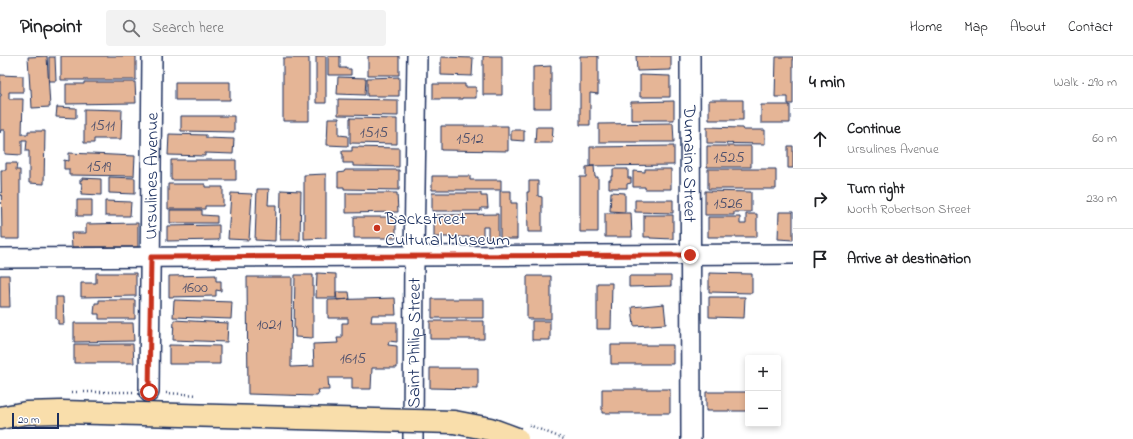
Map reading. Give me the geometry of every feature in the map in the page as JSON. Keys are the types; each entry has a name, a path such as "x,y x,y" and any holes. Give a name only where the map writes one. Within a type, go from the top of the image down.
{"highway":[{"path":"0,418 26,413 61,412 454,422 490,429 517,439"}],"street":[{"name":"Ursulines Avenue","path":"149,392 152,56"},
{"name":"Saint Philip Street","path":"413,439 417,56"},
{"name":"Dumaine Street","path":"690,56 691,439"},
{"path":"0,258 793,254"}],"building":[{"path":"47,56 50,107 32,108 28,57"},
{"path":"61,56 136,56 136,80 61,80"},
{"path":"316,56 326,56 326,103 316,103"},
{"path":"328,56 340,56 340,68 351,69 351,75 328,75"},
{"path":"368,56 399,56 399,75 368,75"},
{"path":"483,56 502,56 502,95 483,95"},
{"path":"580,56 598,56 598,94 590,93 590,125 580,125"},
{"path":"636,56 671,56 671,70 637,71"},
{"path":"49,57 55,57 56,81 49,81"},
{"path":"441,57 473,58 472,76 441,75"},
{"path":"776,57 793,57 793,104 788,104 788,97 775,97"},
{"path":"283,58 309,58 309,121 283,121"},
{"path":"551,66 551,108 533,108 533,67"},
{"path":"0,75 23,76 23,92 9,92 9,99 23,99 22,134 28,134 28,131 45,131 44,184 29,183 29,151 26,151 27,140 22,140 22,155 5,154 5,130 1,130 0,133"},
{"path":"640,75 670,76 670,97 640,97"},
{"path":"338,77 366,78 365,95 337,94"},
{"path":"399,77 399,96 367,96 367,78"},
{"path":"84,82 135,82 136,103 66,104 66,84 84,84"},
{"path":"175,82 230,82 230,100 175,100"},
{"path":"433,84 465,84 465,87 476,87 476,98 433,99"},
{"path":"338,99 398,100 398,116 338,115"},
{"path":"709,100 743,100 743,120 709,120"},
{"path":"674,101 674,120 631,120 631,102"},
{"path":"761,105 790,105 790,123 761,123"},
{"path":"57,107 76,108 76,118 56,117"},
{"path":"84,109 122,110 121,139 94,139 94,143 84,143"},
{"path":"181,116 234,116 234,132 181,131"},
{"path":"328,118 339,118 339,135 348,136 348,146 327,145"},
{"path":"350,118 397,119 397,144 350,143"},
{"path":"673,123 674,142 599,142 599,124"},
{"path":"441,126 508,126 508,151 441,150"},
{"path":"536,127 553,127 552,143 535,143"},
{"path":"707,127 765,130 765,144 707,143"},
{"path":"511,130 524,130 524,141 511,140"},
{"path":"169,134 206,135 206,138 234,139 233,154 205,153 205,156 168,155"},
{"path":"674,146 674,165 590,166 590,147"},
{"path":"707,146 751,146 751,167 707,167"},
{"path":"788,146 793,146 793,168 788,168"},
{"path":"352,147 399,148 399,167 353,166 353,163 343,163 342,151 352,151"},
{"path":"69,153 135,156 134,176 69,175 69,169 64,169 64,160 69,161"},
{"path":"171,160 236,160 236,180 171,180"},
{"path":"6,163 17,163 16,170 20,170 20,239 2,239 1,170 6,170"},
{"path":"594,166 595,177 598,177 598,232 580,232 580,177 586,177 586,167"},
{"path":"613,169 628,169 628,178 631,178 631,183 627,184 627,188 609,188 609,180 611,180 611,176 613,176"},
{"path":"645,169 671,169 671,189 645,189 645,187 633,187 633,171 645,172"},
{"path":"708,169 776,169 776,189 708,189"},
{"path":"345,170 399,170 399,190 344,189 344,187 338,187 338,173 344,172"},
{"path":"326,174 326,238 304,239 304,175"},
{"path":"432,176 470,176 470,180 501,180 501,190 432,190"},
{"path":"109,177 135,178 135,194 109,193"},
{"path":"82,178 101,179 101,195 81,194 82,183 80,183 80,180 82,180"},
{"path":"529,181 538,181 538,196 542,197 542,232 528,232 527,192 529,192"},
{"path":"168,184 205,184 205,187 223,187 223,206 205,206 205,209 168,209"},
{"path":"257,189 269,189 268,205 276,205 275,241 255,240"},
{"path":"281,190 301,191 300,240 280,240"},
{"path":"500,191 511,191 511,203 517,203 517,239 500,239"},
{"path":"705,191 751,192 751,212 734,212 734,215 705,215"},
{"path":"611,192 625,193 625,212 610,211"},
{"path":"231,193 252,194 249,240 228,239"},
{"path":"346,193 397,193 398,212 346,213"},
{"path":"432,193 481,193 481,196 487,196 488,208 481,208 481,211 432,211"},
{"path":"77,200 92,200 92,216 77,216"},
{"path":"635,200 673,200 673,213 635,212"},
{"path":"105,201 131,202 130,216 105,216"},
{"path":"170,210 202,210 202,215 217,216 217,223 170,223"},
{"path":"779,212 793,212 793,240 778,239"},
{"path":"605,213 631,213 632,237 605,237"},
{"path":"498,214 498,239 488,239 488,227 483,227 483,237 434,237 434,215"},
{"path":"746,214 757,214 757,237 708,237 708,217 740,217 740,224 746,224"},
{"path":"644,215 673,215 673,239 644,237"},
{"path":"354,217 396,217 396,238 354,238"},
{"path":"138,223 138,247 72,247 71,233 86,233 86,224"},
{"path":"219,225 219,240 167,241 167,226"},
{"path":"96,273 136,273 136,296 81,297 81,283 96,283"},
{"path":"317,273 336,274 336,298 316,298"},
{"path":"709,273 752,274 752,293 709,292"},
{"path":"0,275 9,275 10,307 0,307"},
{"path":"216,275 216,281 221,281 221,291 216,290 216,296 169,297 169,276"},
{"path":"295,275 313,275 313,338 295,337"},
{"path":"527,276 551,276 551,319 527,319"},
{"path":"629,276 671,276 671,286 629,287"},
{"path":"247,277 292,277 291,367 314,366 313,344 338,343 337,338 342,338 342,323 348,323 348,318 328,318 328,300 395,298 396,315 372,315 371,322 397,322 397,342 389,341 388,345 397,346 397,368 372,368 371,389 352,389 352,378 328,378 329,390 318,390 319,393 317,396 248,394"},
{"path":"597,283 612,283 611,329 597,329"},
{"path":"336,292 349,292 350,299 337,300"},
{"path":"56,297 63,297 64,324 58,324 58,320 56,319"},
{"path":"709,297 745,297 744,318 709,317"},
{"path":"432,299 484,299 484,318 432,318"},
{"path":"99,300 135,300 135,319 99,319 99,314 94,314 95,303 99,303"},
{"path":"174,300 232,302 231,319 173,317"},
{"path":"664,304 666,324 634,326 632,307"},
{"path":"174,320 228,323 227,342 173,340"},
{"path":"430,321 484,321 484,339 430,339"},
{"path":"532,321 550,321 550,340 532,340"},
{"path":"74,323 133,323 134,341 74,342"},
{"path":"74,344 133,344 134,363 74,363"},
{"path":"169,345 220,346 220,364 169,364"},
{"path":"611,345 673,345 673,364 611,364"},
{"path":"430,368 478,368 478,389 430,388"},
{"path":"602,389 670,389 670,413 602,413"},
{"path":"706,392 745,392 745,411 706,411"}],"place":[{"name":"Backstreet Cultural Museum","path":"377,228"}],"route":[{"path":"149,392 151,257 690,255"}]}
